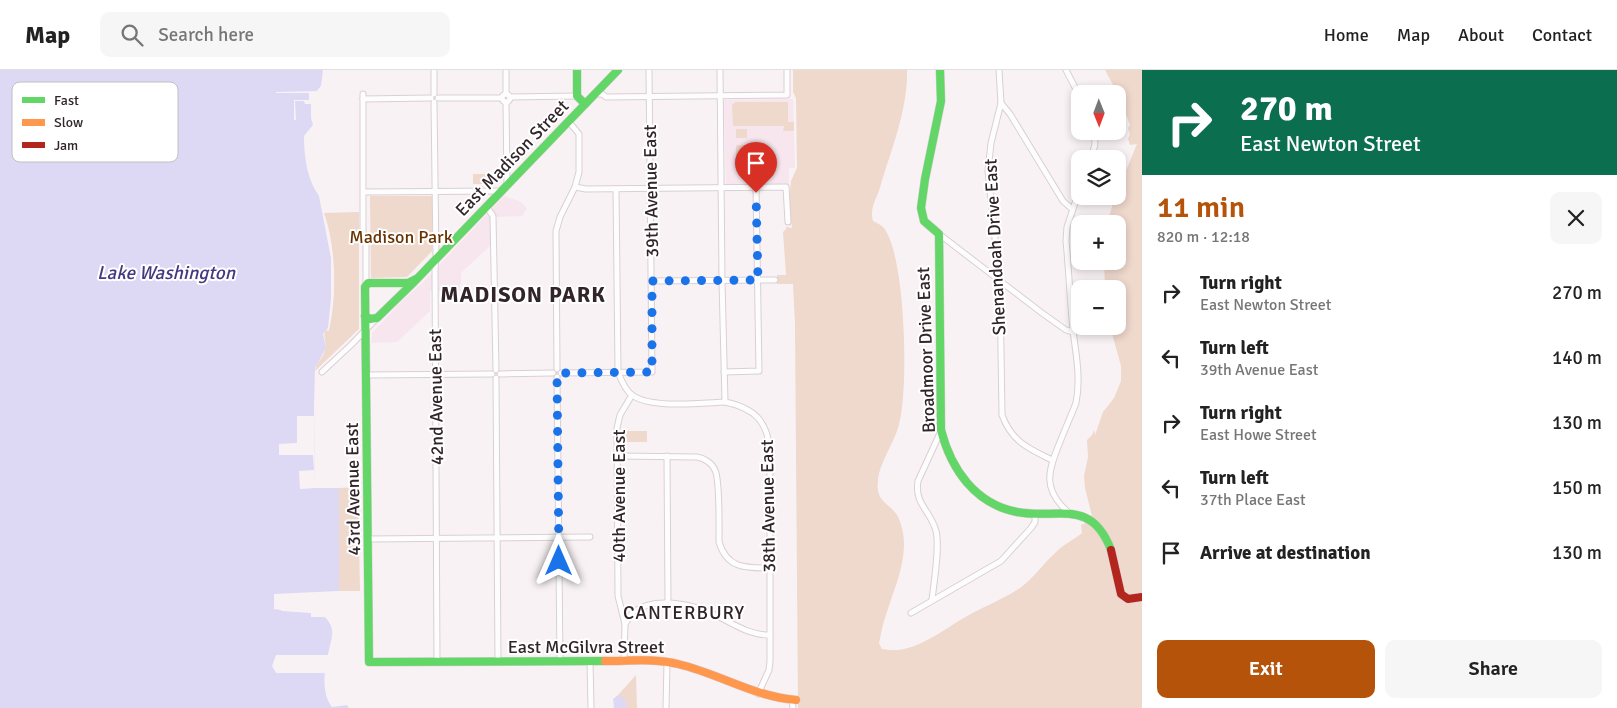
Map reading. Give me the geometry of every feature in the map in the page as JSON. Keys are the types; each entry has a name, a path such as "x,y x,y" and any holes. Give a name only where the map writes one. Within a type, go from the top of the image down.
{"street":[{"name":"42nd Avenue East","path":"434,70 437,662"},
{"path":"506,70 507,184"},
{"path":"577,70 577,96 585,104"},
{"name":"East Madison Street","path":"322,372 416,279 618,70"},
{"name":"39th Avenue East","path":"618,372 652,372 649,70"},
{"path":"616,189 618,372 625,386 632,395 646,401 662,404 725,402 720,70"},
{"path":"594,94 606,96 787,95 787,70"},
{"path":"940,70 941,102 922,203 923,219 928,226 1042,313 1071,331"},
{"name":"Shenandoah Drive East","path":"998,70 1001,103 991,144 988,171 1000,280 1002,415 1007,428 1015,438 1026,447 1052,460"},
{"path":"1066,70 1074,85"},
{"name":"43rd Avenue East","path":"369,662 363,96 434,98"},
{"path":"434,98 577,96"},
{"path":"1001,103 1010,114 1064,201 1072,209"},
{"path":"560,661 556,231 560,217 575,187 579,172 579,134 569,122"},
{"path":"575,187 586,189 786,187 788,222"},
{"path":"724,372 759,371 756,188"},
{"path":"364,192 501,191"},
{"path":"1071,306 1066,241 1067,227 1074,205"},
{"path":"486,206 493,216 498,662"},
{"name":"Broadmoor Drive East","path":"939,234 941,430 947,453 953,465 962,479 983,498 1005,509 1018,513 1035,514 1068,512 1088,520 1104,536 1110,548 1123,595 1128,599 1142,597"},
{"path":"366,284 408,283 416,279"},
{"path":"652,281 776,280"},
{"path":"398,283 402,293"},
{"path":"365,316 370,320 376,318"},
{"path":"1068,512 1059,504 1050,486 1049,478 1052,460 1076,403 1078,393 1078,366 1073,335"},
{"path":"366,375 618,372"},
{"name":"40th Avenue East","path":"624,661 625,624 618,596 617,428 620,416 632,395"},
{"name":"38th Avenue East","path":"725,402 745,408 755,414 767,434 770,452 769,670 758,694"},
{"path":"932,600 937,542 936,530 919,499 917,490 918,481 941,430"},
{"path":"931,454 940,448 947,453"},
{"path":"618,456 697,457 707,461 712,465 717,476 719,542 721,549 738,566 770,568"},
{"path":"667,456 668,603"},
{"path":"911,613 1001,561 1031,528 1035,522 1035,514"},
{"path":"368,539 590,538"},
{"path":"625,624 634,612 642,607 668,603 700,609 751,633 770,635"},
{"path":"590,661 591,708"},
{"name":"East McGilvra Street","path":"369,662 667,662 702,670 758,694 794,703"},
{"path":"666,708 667,662"}],"shaded area":[{"path":"793,99 795,168 789,168 789,184 726,185 724,100"},
{"path":"504,196 521,202 527,208 522,216 491,217 492,244 461,273 460,291 430,291 430,311 397,342 371,343 372,333 398,305 438,268"}],"green space":[{"path":"793,70 907,70 907,84 902,113 872,211 873,221 887,233 893,249 898,271 904,327 902,407 897,431 881,467 878,488 880,497 897,515 903,533 902,565 879,643 882,649 894,650 905,649 928,640 969,615 1008,596 1029,580 1058,550 1082,533 1081,525 1093,520 1084,476 1088,457 1087,440 1094,430 1095,435 1103,412 1114,398 1121,381 1121,366 1112,335 1126,335 1126,280 1105,280 1104,270 1126,270 1126,215 1110,215 1112,205 1126,205 1126,171 1137,144 1130,145 1128,139 1130,134 1128,128 1130,125 1126,115 1126,85 1113,85 1105,70 1142,70 1142,708 798,708 795,325 793,284 777,284 777,275 786,275 783,232 786,227 792,228 790,190 791,181 797,168 796,98 793,92"},
{"path":"736,102 788,102 788,122 794,122 794,131 783,131 784,126 733,126 732,105"},
{"path":"736,129 747,129 747,138 736,138"},
{"path":"736,145 747,145 747,155 736,155"},
{"path":"496,170 500,170 500,181 497,184 473,184 473,174 496,174"},
{"name":"Madison Park","path":"370,196 432,196 432,251 407,277 371,278"},
{"name":"Madison Park","path":"359,212 359,329 315,371 324,352 324,334 326,330 329,330 332,317 334,287 331,240 324,213"},
{"path":"625,431 647,431 647,442 625,442"},
{"path":"358,487 360,591 339,591 339,488"},
{"path":"636,675 637,708 626,708 627,706 618,695"}],"water":[{"name":"Lake Washington","path":"0,70 323,70 321,86 311,98 313,125 304,136 304,144 307,168 319,196 331,258 331,299 328,328 323,334 326,348 315,368 315,488 339,488 339,591 274,594 274,609 311,613 311,617 325,617 332,629 325,671 326,694 332,707 347,705 349,708 0,708"},
{"path":"618,695 625,699 626,708 614,708 613,699"}],"pier":[{"path":"320,91 326,93 325,101 315,101 313,98 313,104 305,104 304,101 295,101 296,120 294,120 294,100 309,100 309,93 276,93 276,92"},
{"path":"297,416 314,416 315,488 300,489 299,471 314,470 313,455 279,455 279,444 297,443"},
{"path":"276,655 329,655 325,673 276,673 272,666"}],"traffic: fast":[{"path":"577,70 577,96 585,104"},
{"path":"365,316 370,319 377,318 413,283 618,70"},
{"path":"940,70 941,101 921,208 924,221 939,234 941,430 945,444 958,471 967,483 989,501 1002,508 1017,512 1072,514 1083,517 1094,523 1103,533 1111,550"},
{"path":"416,279 408,283 368,283 365,287 369,662 605,661"}],"traffic: slow":[{"path":"605,661 651,660 669,662 693,668 765,694 796,700"}],"traffic: jam":[{"path":"1111,550 1121,594 1128,599 1142,597"}],"district":[{"name":"MADISON PARK","path":"523,294"},
{"name":"CANTERBURY","path":"684,613"}],"route":[{"path":"559,561 557,377 561,373 652,372 652,281 758,280 756,193"}]}
